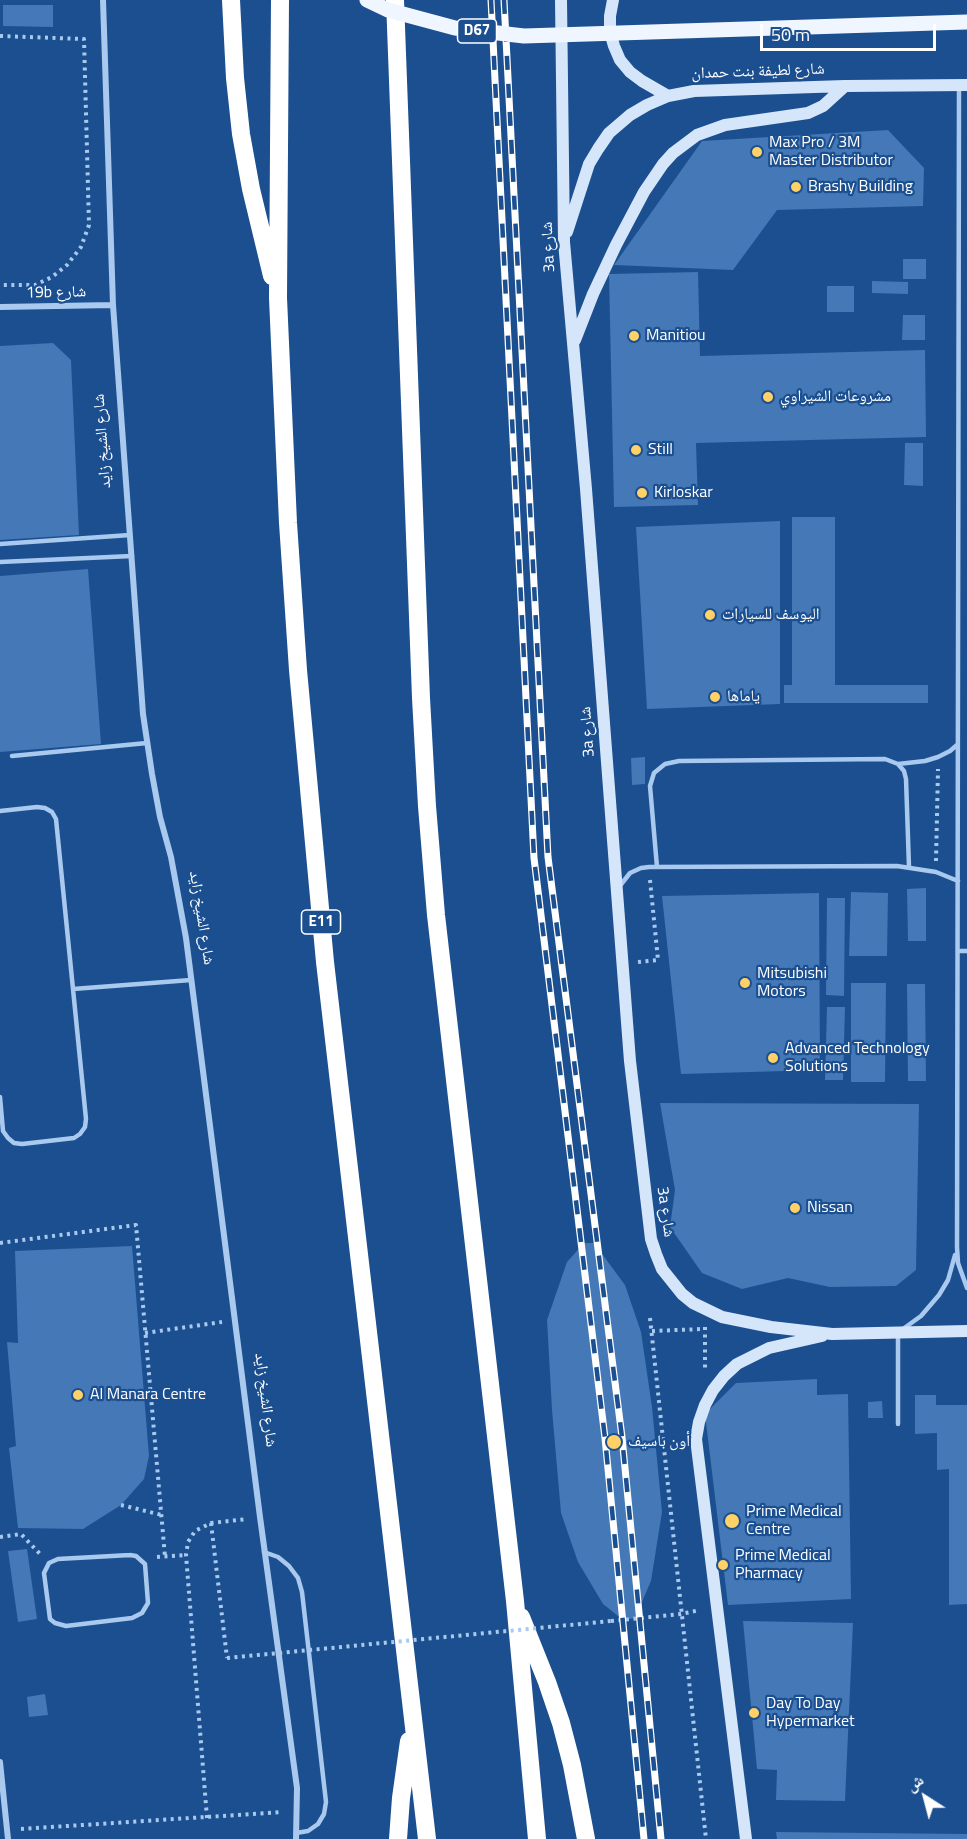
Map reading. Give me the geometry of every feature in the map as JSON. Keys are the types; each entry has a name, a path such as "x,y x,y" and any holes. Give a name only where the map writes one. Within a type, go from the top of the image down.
{"highway":[{"path":"231,0 234,78 241,134 263,244 278,298"},
{"name":"E11","path":"280,0 278,298 288,523 313,838 327,986 427,1839"},
{"path":"395,0 420,698 427,806 436,915 515,1602 537,1839"},
{"path":"515,1602 532,1641 561,1724 572,1765 586,1839"},
{"path":"398,1839 401,1798 413,1716"}],"main road":[{"name":"D67","path":"367,0 388,10 456,28 525,36 967,21"}],"street":[{"name":"شارع الشيخ زايد","path":"103,0 113,305 147,743 160,817 179,898 191,980 264,1552 297,1788 296,1836"},
{"name":"3a شارع","path":"561,0 564,242 634,1107 651,1239 671,1283 693,1303 713,1314 771,1327 832,1334"},
{"path":"613,0 610,32 621,60 630,72 668,96"},
{"name":"شارع لطيفة بنت حمدان","path":"564,242 583,180 598,149 609,134 630,115 668,96 694,91 963,85"},
{"path":"573,344 616,244 644,192 673,153 697,135 724,125 808,113 823,106 845,86"},
{"name":"19b شارع","path":"0,307 113,305"},
{"path":"746,1839 696,1439 705,1405 713,1390 737,1364 769,1348 832,1334 967,1331"},
{"path":"0,1762 3,1815 8,1830 8,1839"}],"lane":[{"path":"963,85 957,1247 958,1263 967,1288"},
{"path":"0,544 130,535"},
{"path":"0,562 132,556"},
{"path":"12,756 147,743"},
{"path":"657,867 650,786 659,768 672,761 885,759 898,764 918,762 938,756 958,745"},
{"path":"898,764 906,779 909,867"},
{"path":"0,811 45,808 52,812 56,819 85,1127 74,1138 14,1143 3,1131 0,1097"},
{"path":"616,892 630,873 649,867 909,867 936,872 958,881"},
{"path":"958,951 967,951"},
{"path":"73,989 191,980"},
{"path":"898,1424 898,1332 921,1316 939,1295 951,1272 957,1247"},
{"path":"264,1552 278,1557 289,1566 298,1578 302,1592 321,1756 326,1802 324,1814 318,1824 296,1836"},
{"path":"130,1555 141,1559 146,1570 148,1603 142,1612 132,1618 66,1626 50,1619 44,1573 49,1563 58,1559 130,1555"}],"path":[{"path":"0,36 84,39 89,225 81,247 67,265 52,278 35,285 0,285"},
{"path":"936,872 938,756"},
{"path":"624,964 658,960 649,867"},
{"path":"0,1243 136,1225 165,1557"},
{"path":"713,1314 704,1329 706,1378 713,1390"},
{"path":"650,1318 706,1839"},
{"path":"146,1333 235,1321"},
{"path":"652,1331 704,1329"},
{"path":"121,1505 162,1515"},
{"path":"207,1818 186,1555 188,1542 195,1531 211,1523 260,1517"},
{"path":"211,1523 227,1658 681,1614 716,1607"},
{"path":"0,1537 21,1534 49,1563"},
{"path":"141,1559 186,1555"},
{"path":"8,1830 297,1811"}],"building":[{"path":"3,5 53,5 53,27 3,26"},
{"name":"Brashy Building","path":"888,130 924,168 923,206 777,210 733,270 614,265 702,141"},
{"path":"903,259 926,259 926,279 903,279"},
{"name":"مشروعات الشيراوي","path":"698,272 700,356 925,350 926,437 696,443 698,505 614,507 609,274"},
{"path":"872,281 908,282 908,294 872,293"},
{"path":"827,286 854,286 854,312 827,312"},
{"path":"903,315 925,315 925,340 902,340"},
{"path":"53,343 71,360 79,535 0,540 0,346"},
{"path":"905,443 923,443 923,486 904,485"},
{"path":"792,517 835,517 835,685 928,685 928,703 784,703 784,685 792,685"},
{"name":"اليوسف للسيارات","path":"780,521 780,704 647,709 636,527"},
{"path":"88,569 101,744 0,752 0,576"},
{"path":"645,757 645,784 632,785 631,758"},
{"path":"926,888 926,941 908,941 907,889"},
{"path":"851,892 888,893 887,956 849,956"},
{"name":"Mitsubishi Motors","path":"819,893 820,1070 681,1074 662,896"},
{"path":"827,898 845,898 844,996 826,995"},
{"path":"851,983 886,983 885,1082 851,1082"},
{"path":"907,984 925,984 926,1081 908,1081"},
{"path":"827,1007 845,1007 843,1080 825,1080"},
{"name":"Nissan","path":"660,1103 919,1104 916,1270 896,1286 830,1287 788,1278 742,1289 702,1273 670,1227 675,1190"},
{"name":"أون باسيف","path":"584,1243 594,1243 625,1285 641,1332 652,1407 662,1512 651,1581 635,1618 623,1620 603,1604 578,1562 561,1513 547,1320 567,1262"},
{"name":"Al Manara Centre","path":"132,1246 149,1456 144,1479 121,1505 83,1529 18,1528 9,1448 16,1446 7,1342 18,1343 15,1251"},
{"path":"817,1379 817,1395 848,1394 851,1599 728,1605 705,1414 736,1383"},
{"path":"915,1395 936,1395 936,1405 967,1405 967,1604 949,1605 949,1469 937,1470 937,1433 915,1434"},
{"path":"882,1401 883,1418 868,1418 868,1402"},
{"path":"27,1549 37,1619 18,1622 8,1551"},
{"path":"743,1621 853,1623 845,1801 776,1800 777,1770 757,1769"},
{"path":"45,1694 48,1715 29,1717 27,1697"},
{"path":"776,1832 967,1834 967,1839 777,1839"}],"railway":[{"path":"491,0 534,858 605,1438 644,1839"},
{"path":"504,0 548,857 622,1437 661,1839"}],"place":[{"name":"Max Pro / 3M Master Distributor","path":"757,152"},
{"name":"Brashy Building","path":"796,187"},
{"name":"Manitiou","path":"634,336"},
{"name":"مشروعات الشيراوي","path":"768,397"},
{"name":"Still","path":"636,450"},
{"name":"Kirloskar","path":"642,493"},
{"name":"اليوسف للسيارات","path":"710,615"},
{"name":"ياماها","path":"715,697"},
{"name":"Mitsubishi Motors","path":"745,983"},
{"name":"Advanced Technology Solutions","path":"773,1058"},
{"name":"Nissan","path":"795,1208"},
{"name":"Al Manara Centre","path":"78,1395"},
{"name":"أون باسيف","path":"614,1442"},
{"name":"Prime Medical Centre","path":"732,1521"},
{"name":"Prime Medical Pharmacy","path":"723,1565"},
{"name":"Day To Day Hypermarket","path":"754,1713"}]}
